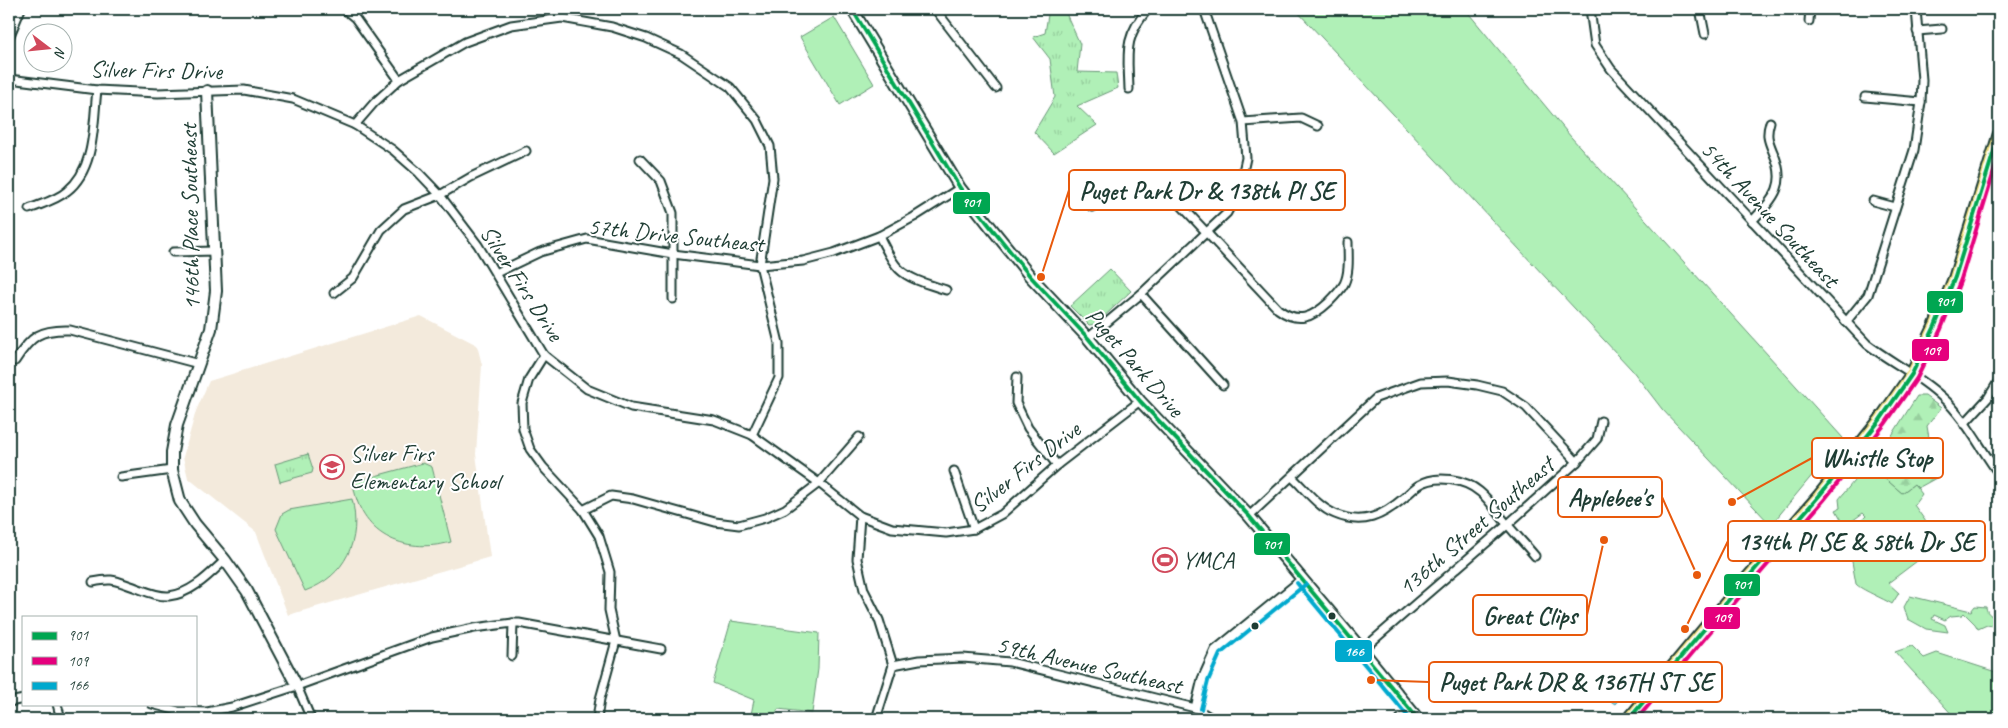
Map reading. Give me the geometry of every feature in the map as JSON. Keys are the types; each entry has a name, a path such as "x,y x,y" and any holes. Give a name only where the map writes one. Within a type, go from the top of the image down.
{"main road":[{"path":"1629,719 1819,496 1880,420 1912,374 1935,326 1955,277 1999,135"}],"street":[{"path":"9,38 21,9"},
{"path":"344,9 355,18 398,80"},
{"name":"Puget Park Drive","path":"852,9 960,188 1030,276 1088,338 1140,401 1249,516 1418,719"},
{"path":"935,9 996,88"},
{"path":"1129,88 1128,44 1138,21 1148,9"},
{"path":"1088,338 1141,294 1227,213 1239,190 1246,158 1243,122 1204,9"},
{"name":"54th Avenue Southeast","path":"1590,9 1595,45 1611,69 1867,344 1943,397 1999,474"},
{"path":"1700,9 1705,34"},
{"path":"1809,21 1810,9"},
{"path":"1846,322 1868,295 1914,150 1921,102 1922,80 1916,9"},
{"path":"355,125 398,80 465,42 511,25 562,18 612,27 646,38 681,54 730,87 757,120 770,146 773,178 760,265 779,343 778,378 752,435"},
{"path":"1917,31 1942,29"},
{"name":"Silver Firs Drive","path":"9,80 97,90 158,93 244,90 293,99 355,125 393,150 419,172 478,244 544,355 586,389 631,407 714,420 752,435 819,483 860,516 892,528 946,533 974,529 1002,514 1058,465 1140,401"},
{"path":"29,209 68,190 85,167 90,154 97,90"},
{"name":"146th Place Southeast","path":"207,90 216,291 211,329 177,425 172,452 172,470 180,502 247,591 297,686"},
{"path":"1866,97 1921,102"},
{"path":"1243,122 1301,118 1318,126"},
{"path":"1752,221 1775,196 1779,186 1780,172 1778,162 1766,136 1770,122"},
{"path":"334,293 353,278 382,230 404,209 440,196 485,170 526,151"},
{"path":"640,159 662,182 673,213 673,299"},
{"path":"1092,207 1118,189 1130,184 1154,183 1164,187 1278,309 1287,316 1300,318 1317,314 1344,284 1348,267 1348,242"},
{"name":"57th Drive Southeast","path":"496,273 540,252 587,239 673,254 760,265 803,261 834,253 880,236 960,188"},
{"path":"1873,201 1895,207"},
{"path":"880,236 888,253 900,270 918,280 946,290"},
{"path":"173,252 215,251"},
{"path":"1141,294 1223,385"},
{"path":"15,361 25,345 38,334 52,330 70,330 199,364"},
{"path":"544,355 529,378 522,403 523,429 530,449 538,461 554,481 583,510 599,536 610,572 609,610 616,641 600,699 597,719"},
{"path":"1018,377 1016,403 1028,428 1058,465"},
{"path":"1964,424 1988,398 1999,380"},
{"path":"1249,516 1376,398 1421,382 1448,381 1502,391 1526,407 1577,462"},
{"name":"136th Street Southeast","path":"1362,650 1577,462 1597,439 1601,421"},
{"path":"583,510 611,496 633,499 715,522 739,525 766,518 785,509 819,483 859,437"},
{"path":"121,477 172,470"},
{"path":"954,471 974,529"},
{"path":"1292,477 1321,505 1334,514 1350,519 1363,520 1376,517 1392,508 1420,484 1431,481 1452,480 1465,483 1480,492 1535,556"},
{"path":"860,516 857,559 864,590 879,620 893,665 876,719"},
{"path":"94,582 109,578 156,594 170,596 200,582 225,560"},
{"path":"1195,708 1202,679 1215,650 1302,579"},
{"path":"159,706 208,716 432,637 474,628 519,623 662,649"},
{"path":"512,656 513,624"},
{"name":"59th Avenue Southeast","path":"893,665 919,660 963,658 1010,662 1195,708 1213,719"},
{"path":"297,686 311,719"},
{"path":"9,702 22,699"},
{"path":"58,706 61,719"},
{"path":"1400,719 1410,710"}],"shaded area":[{"name":"Silver Firs Elementary School","path":"421,316 477,345 482,365 476,454 490,557 288,615 256,532 188,478 183,457 196,411 209,381"}],"green space":[{"path":"1049,9 1064,9 1080,44 1077,72 1116,73 1118,88 1077,106 1097,125 1054,153 1034,132 1055,97 1050,59 1033,37 1045,33"},
{"path":"1295,9 1465,9 1571,137 1843,438 1771,525 1662,409 1632,370"},
{"path":"834,17 874,84 840,105 800,37"},
{"path":"1110,269 1131,291 1096,324 1089,325 1070,306"},
{"path":"1917,396 1925,396 1941,408 1927,426 1929,438 1925,458 1938,477 1918,488 1914,484 1902,493 1868,464 1889,440"},
{"path":"308,454 313,469 312,473 280,482 275,464"},
{"path":"423,463 432,467 451,542 416,545 400,542 386,536 374,527 364,515 357,500 353,482"},
{"path":"1868,464 1902,493 1914,484 1922,494 1914,505 1941,543 1888,583 1899,593 1892,604 1856,584 1847,534 1866,516 1863,513 1845,526 1836,510 1840,508 1839,499"},
{"path":"352,499 355,529 348,555 331,576 305,591 276,529 282,514 289,510"},
{"path":"1910,596 1971,611 1975,606 1986,607 1992,616 1999,618 1999,624 1987,625 1978,629 1964,613 1951,616 1945,620 1934,615 1932,619 1945,625 1948,632 1926,629 1908,619 1904,607"},
{"path":"731,621 819,633 818,669 812,713 778,709 773,719 750,719 754,700 713,683"},
{"path":"1912,646 1924,658 1937,653 1999,673 1999,719 1956,719 1895,652"}],"water":[{"path":"1636,668 1642,673 1615,704 1609,700"}],"transit line":[{"name":"901","path":"852,9 960,188 993,230 1030,276 1088,338 1140,401 1249,516 1418,719"},
{"name":"901","path":"1629,719 1819,496 1880,420 1912,374 1935,326 1955,277 1999,135"},
{"name":"109","path":"1637,719 1824,500 1885,424 1917,378 1941,329 1961,279 1999,155"},
{"name":"166","path":"1297,583 1410,719"},
{"name":"166","path":"1201,709 1208,681 1220,654 1306,584"}],"place":[{"name":"Puget Park Dr & 138th Pl SE","path":"1041,277"},
{"name":"Silver Firs Elementary School","path":"332,467"},
{"name":"Whistle Stop","path":"1732,502"},
{"name":"Great Clips","path":"1604,540"},
{"name":"YMCA","path":"1165,560"},
{"name":"Applebee's","path":"1697,575"},
{"name":"134th Pl SE & 58th Dr SE","path":"1685,629"},
{"name":"Puget Park DR & 136TH ST SE","path":"1371,680"}]}
